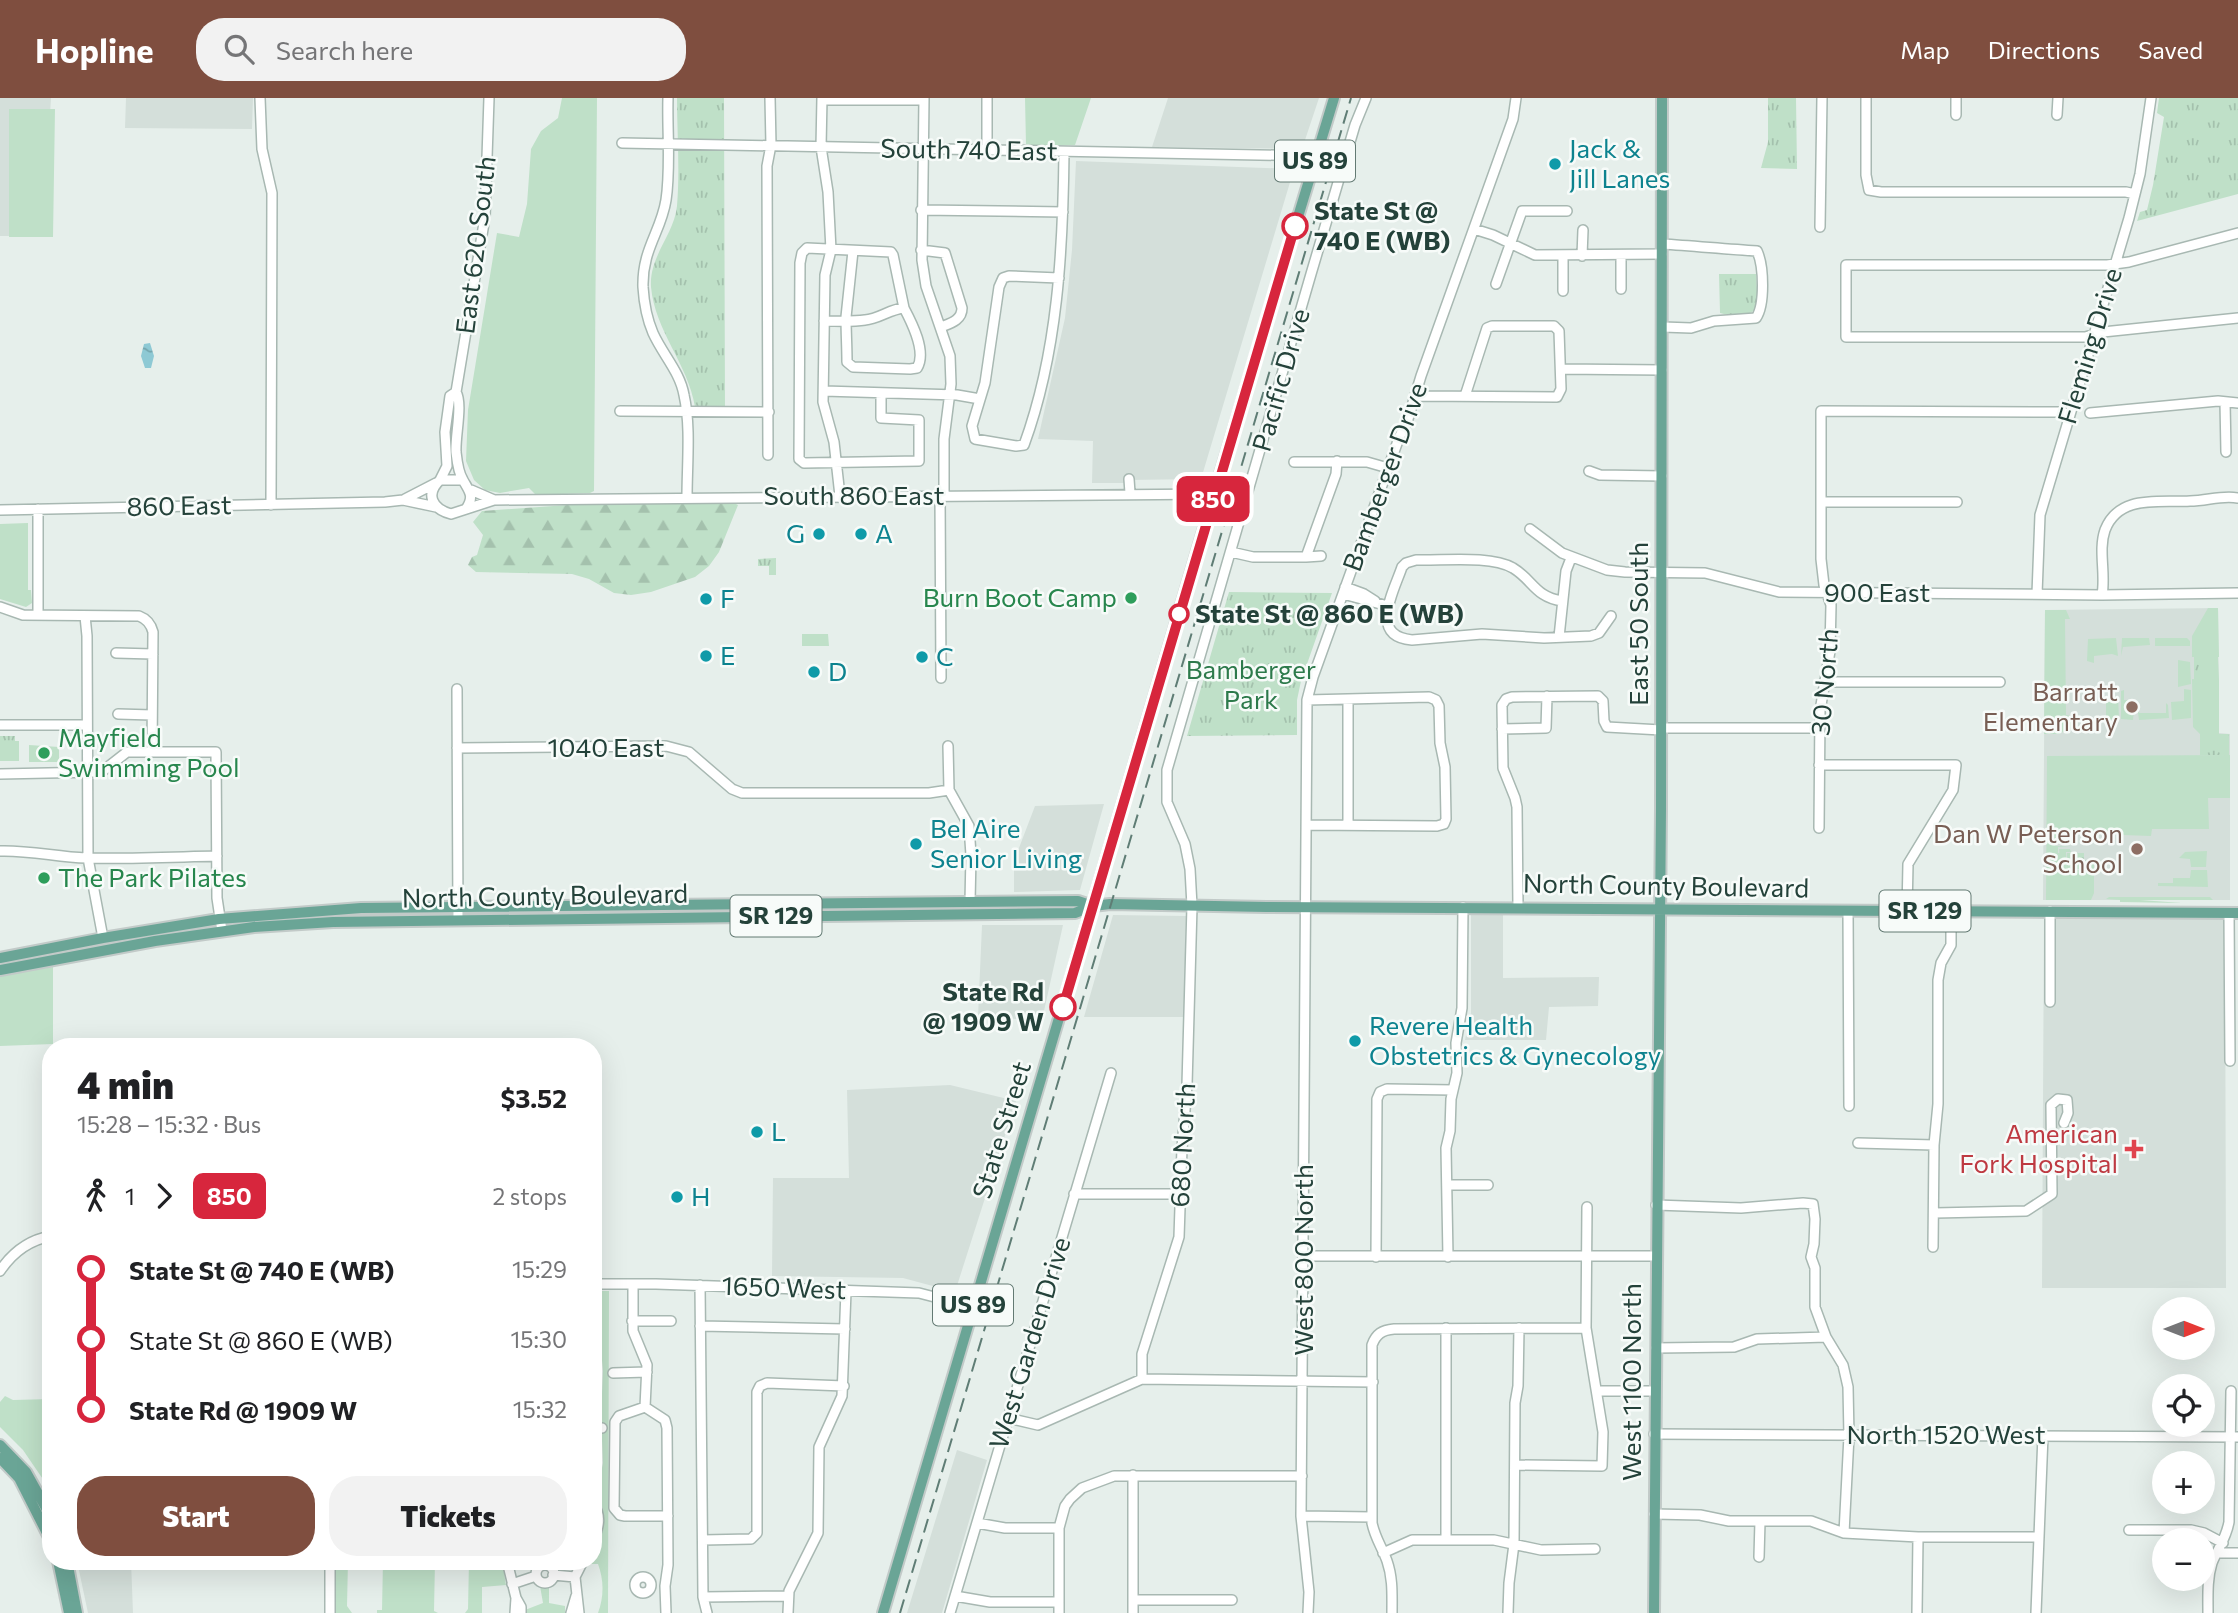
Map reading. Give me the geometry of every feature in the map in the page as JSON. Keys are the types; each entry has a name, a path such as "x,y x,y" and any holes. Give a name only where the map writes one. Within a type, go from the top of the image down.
{"main road":[{"name":"State Street","path":"883,1613 1334,98"},
{"name":"East 50 South","path":"1657,1151 1662,572 1662,98"},
{"name":"North County Boulevard","path":"0,958 103,937 219,919 361,908 1078,901 1093,906"},
{"name":"North County Boulevard","path":"0,971 76,954 222,932 333,922 1075,913 1093,906 1110,904 2234,913"},
{"name":"West 1100 North","path":"1654,1613 1657,1151"},
{"path":"0,1445 26,1472 42,1501"},
{"path":"0,1458 19,1478 42,1523"},
{"path":"60,1570 69,1613"},
{"path":"69,1570 77,1613"}],"street":[{"path":"260,98 262,149 272,193 271,505"},
{"name":"East 620 South","path":"463,480 456,451 459,398 456,392 485,217 489,98"},
{"path":"668,98 667,197 663,214 649,246 644,265 643,286 645,311 653,334 677,374 684,394 687,497"},
{"path":"768,455 767,166 771,145 770,98"},
{"path":"987,98 987,150"},
{"name":"Pacific Drive","path":"1192,906 1188,853 1167,802 1166,779 1355,125 1366,98"},
{"name":"Bamberger Drive","path":"1306,906 1307,700 1513,119 1516,98"},
{"path":"1820,227 1822,98"},
{"path":"1866,98 1866,175 1869,190 2135,194"},
{"path":"1956,98 1956,115"},
{"path":"2057,98 2057,115"},
{"name":"Fleming Drive","path":"2037,594 2038,523 2135,194 2151,98"},
{"path":"840,496 837,463 823,402 825,275 831,250 829,199 821,147 822,99 923,99 921,250 926,286 950,356 942,495 941,678"},
{"name":"South 740 East","path":"622,143 1317,156"},
{"path":"1059,278 1003,278 999,287 985,383 971,426 975,439 1024,445 1046,360 1059,278 1064,152"},
{"path":"921,210 1063,212"},
{"path":"1496,284 1508,244 1522,211 1567,211"},
{"path":"1474,229 1535,255 1621,255 1703,245 1727,251 1757,251 1762,260 1762,308 1756,318 1714,321 1691,328 1662,327"},
{"path":"1582,256 1583,230"},
{"path":"2238,233 2115,264 1846,265 1846,337 2085,337 2238,318"},
{"path":"853,251 846,321 847,362 853,367 917,368 920,364 920,354 904,308 893,255 886,252 807,248 802,253 800,263 799,460 804,463 919,461 919,420 881,418 881,393"},
{"path":"921,250 945,253 962,308 959,319 941,327"},
{"path":"1621,255 1621,289"},
{"path":"1563,256 1563,291"},
{"path":"824,321 868,320 890,310 904,308"},
{"path":"1416,396 1557,397 1561,389 1562,369 1559,331 1554,326 1488,328 1465,396"},
{"path":"1562,369 1662,370"},
{"path":"824,391 980,399"},
{"name":"East 620 South","path":"438,481 447,465 445,432 450,396 456,392"},
{"path":"2225,402 2226,452"},
{"path":"2090,413 2238,403"},
{"path":"620,411 769,412"},
{"name":"30 North","path":"1819,828 1819,728 1831,642 1831,601 1824,585 1821,558 1821,411 2070,414"},
{"path":"1306,557 1336,474 1337,461"},
{"path":"1294,462 1367,462 1388,468"},
{"path":"1589,471 1600,475 1662,476"},
{"path":"1129,479 1130,494"},
{"path":"463,480 471,490 466,509 451,514 436,507 403,500 438,481 463,480"},
{"path":"436,507 432,502 432,495 438,481"},
{"name":"South 860 East","path":"471,490 495,500"},
{"name":"South 860 East","path":"466,509 495,500 1214,494"},
{"path":"2102,595 2104,534 2113,516 2123,507 2139,502 2189,501 2223,496 2238,498"},
{"name":"860 East","path":"0,510 403,500"},
{"path":"1821,502 1957,502"},
{"path":"38,509 38,615"},
{"name":"900 East","path":"1530,529 1552,547 1575,559 1617,572 1706,573 1779,592 2102,595 2238,593"},
{"path":"1231,552 1253,558 1321,556"},
{"path":"1559,638 1566,571 1575,559"},
{"path":"1562,597 1545,597 1519,572 1500,563 1416,561 1406,563 1402,567 1386,614 1390,630 1405,640 1482,634 1559,638 1595,635 1611,616"},
{"path":"1344,590 1362,600 1388,606"},
{"path":"0,607 23,615 144,618 151,625 153,632 152,752"},
{"path":"85,616 88,858 103,937"},
{"path":"116,653 153,654"},
{"path":"1825,680 2000,682"},
{"path":"457,689 453,906 458,920"},
{"path":"1502,729 1546,728 1547,696"},
{"path":"1518,907 1517,807 1503,768 1502,705 1506,699 1547,696 1601,697 1607,727 1819,728"},
{"path":"1348,699 1348,825"},
{"path":"1306,825 1437,826 1444,824 1446,819 1446,767 1440,743 1439,706 1436,699 1307,700"},
{"path":"118,714 152,715"},
{"path":"0,725 87,725"},
{"name":"1040 East","path":"457,748 666,746 689,752 732,789 742,793 929,793 949,790"},
{"path":"948,746 949,790 969,826 970,902"},
{"path":"0,774 104,770 127,752 216,752 219,919 222,932"},
{"path":"1819,765 1956,765 1953,790 1908,864 1907,911"},
{"path":"0,850 26,850 88,858 217,856"},
{"name":"680 North","path":"1142,1378 1142,1354 1179,1237 1192,906"},
{"name":"West 800 North","path":"1306,906 1301,1516 1308,1613"},
{"path":"1448,1257 1446,1148 1457,1073 1456,1043 1462,1008 1463,906"},
{"path":"1848,911 1849,1106"},
{"path":"1933,1247 1934,1145 1938,1104 1938,980 1941,963 1951,945 1951,911"},
{"path":"2050,912 2050,1002"},
{"path":"2230,1061 2234,913"},
{"name":"West Garden Drive","path":"950,1613 1111,1073"},
{"path":"1376,1257 1377,1099 1380,1092 1387,1089 1453,1090"},
{"path":"1935,1213 2026,1211 2052,1195 2051,1105 2058,1099 2067,1100 2068,1113 2064,1124"},
{"path":"1858,1143 1934,1145"},
{"path":"1447,1185 1488,1185"},
{"path":"1074,1194 1180,1194"},
{"path":"1656,1205 1741,1208 1813,1204 1815,1219 1811,1257 1815,1268 1815,1307 1826,1337 1843,1365 1848,1387 1849,1436 1844,1533"},
{"path":"1515,1465 1602,1466 1603,1432 1586,1328 1587,1207"},
{"path":"0,1272 21,1248 42,1238"},
{"path":"1304,1255 1656,1256"},
{"name":"1650 West","path":"602,1284 919,1293 973,1307"},
{"path":"633,1284 632,1321 635,1338 645,1357 647,1372 645,1406"},
{"path":"700,1285 703,1597 707,1613"},
{"path":"788,1613 788,1596 818,1533 819,1447 842,1396 844,1385 846,1291"},
{"path":"632,1321 671,1321"},
{"path":"700,1326 845,1329"},
{"path":"1446,1328 1446,1541"},
{"path":"1508,1613 1508,1583 1514,1544 1519,1328"},
{"path":"1392,1613 1392,1583 1383,1553 1375,1538 1372,1517 1372,1345 1375,1338 1381,1332 1394,1329 1586,1328"},
{"path":"1656,1348 1734,1348 1757,1339 1826,1337"},
{"path":"612,1373 647,1372"},
{"path":"1008,1418 1038,1424 1142,1378 1373,1382"},
{"path":"703,1540 751,1539 756,1535 757,1392 760,1386 767,1383 844,1385"},
{"path":"1598,1391 1655,1391"},
{"path":"2208,1613 2211,1565 2223,1543 2229,1522 2235,1437 2231,1391"},
{"path":"645,1406 616,1418 614,1508 620,1515 668,1516"},
{"path":"645,1406 665,1420 667,1428 668,1565 665,1586 651,1585"},
{"name":"North 1520 West","path":"1654,1434 2235,1437"},
{"path":"2036,1613 2043,1435"},
{"path":"1133,1475 1133,1613"},
{"path":"1059,1613 1059,1528 1065,1506 1083,1488 1101,1479 1133,1475 1302,1476"},
{"path":"1654,1514 1700,1515 1729,1521 1811,1521 1844,1533 1918,1537 2037,1537"},
{"path":"1301,1516 1372,1517"},
{"path":"1759,1557 1760,1521"},
{"path":"977,1523 1005,1528 1059,1528"},
{"path":"2129,1530 2191,1530 2204,1532 2223,1543"},
{"path":"1917,1613 1918,1537"},
{"path":"1383,1553 1412,1541 1494,1540 1541,1550 1595,1549"},
{"path":"2217,1553 2238,1552"},
{"path":"330,1570 330,1613"},
{"path":"509,1570 521,1613"},
{"path":"578,1570 575,1577 579,1613"},
{"path":"512,1584 536,1576 546,1583 553,1575 575,1577"},
{"path":"571,1613 576,1596"},
{"path":"703,1597 788,1596"},
{"path":"955,1596 990,1602 1059,1602"},
{"path":"515,1613 516,1598"},
{"path":"1133,1600 1232,1600"}],"shaded area":[{"path":"0,98 51,98 50,115 10,114 9,236 0,236"},
{"path":"126,98 253,98 252,129 125,128"},
{"path":"1168,98 1319,98 1302,149 1152,147"},
{"path":"1076,161 1294,169 1201,479 1092,483 1093,441 1038,439 1065,318 1072,250"},
{"path":"2218,608 2219,733 2230,734 2230,900 2043,900 2045,610"},
{"path":"1104,804 1080,890 1014,892 1014,861 1035,806"},
{"path":"1471,912 1503,913 1503,978 1599,977 1598,1006 1549,1007 1546,1040 1465,1040 1471,1013"},
{"path":"1113,915 1186,916 1184,1017 1084,1017"},
{"name":"American Fork Hospital","path":"2044,917 2225,919 2226,1288 2042,1288"},
{"path":"982,925 1063,925 1042,1020 978,1017"},
{"path":"950,1085 1016,1101 955,1292 903,1278 772,1276 773,1178 849,1178 847,1090"},
{"path":"957,1450 987,1460 942,1613 907,1613"},
{"path":"79,1570 131,1570 133,1613 88,1613"}],"green space":[{"path":"562,98 597,98 594,491 536,495 529,488 500,493 485,490 474,480 466,461 468,410 497,233 519,237 527,204 531,149 541,131 558,118"},
{"path":"677,98 724,98 725,407 695,407 686,376 659,318 651,287 654,265 675,217 677,206"},
{"path":"1025,98 1091,98 1075,145 1026,145"},
{"path":"1768,98 1796,98 1797,169 1761,168 1768,142"},
{"path":"2159,98 2238,98 2238,194 2137,221 2140,212 2147,210 2153,185 2164,117 2157,113"},
{"path":"9,109 55,109 53,237 9,237"},
{"path":"1719,274 1756,274 1758,306 1755,310 1741,315 1720,313"},
{"path":"698,501 738,505 719,552 709,566 695,577 651,592 631,595 614,593 589,579 572,574 476,572 468,565 472,557 477,555 483,535 473,522 482,511 609,502"},
{"path":"28,523 28,590 31,590 32,603 26,607 0,599 0,524"},
{"path":"776,558 776,575 769,575 769,566 758,566 758,559"},
{"name":"Bamberger Park","path":"1229,592 1332,593 1301,681 1297,700 1297,735 1187,736"},
{"path":"2208,608 2218,608 2219,657 2192,657 2192,636"},
{"path":"2045,610 2066,610 2070,619 2065,619 2066,715 2071,716 2071,728 2059,734 2044,734"},
{"path":"802,634 828,634 829,646 802,646"},
{"path":"2116,638 2118,656 2094,656 2094,663 2087,661 2088,639"},
{"path":"2122,638 2149,638 2150,645 2123,647 2121,656"},
{"path":"2155,638 2187,638 2190,646 2155,646"},
{"path":"2194,657 2218,657 2219,680 2194,680"},
{"path":"2178,660 2190,662 2191,684 2178,687"},
{"path":"2192,679 2219,680 2219,734 2200,734 2193,727"},
{"path":"2184,689 2191,690 2191,718 2172,720 2171,702 2184,701"},
{"path":"2124,690 2124,700 2135,700 2133,720 2121,719 2121,691"},
{"path":"2113,696 2118,696 2119,719 2106,720 2106,702 2113,702"},
{"path":"2139,703 2139,713 2166,713 2166,703 2169,718 2139,720 2137,705"},
{"path":"2200,734 2229,734 2229,755 2200,755"},
{"path":"0,736 15,736 15,741 19,741 19,761 0,761"},
{"name":"Mayfield Swimming Pool","path":"29,745 59,747 59,762 29,762"},
{"path":"2230,755 2230,798 2208,798 2209,829 2152,829 2151,836 2057,832 2056,846 2071,847 2058,847 2058,853 2052,853 2051,874 2061,874 2059,849 2070,849 2071,852 2066,852 2067,870 2085,870 2085,860 2094,860 2094,893 2091,900 2046,900 2047,756"},
{"path":"2207,851 2206,867 2191,867 2190,859 2179,858 2185,852"},
{"path":"2052,853 2061,853 2061,874 2051,874"},
{"path":"2067,853 2084,853 2084,869 2067,869"},
{"path":"2191,870 2207,870 2208,887 2158,886 2158,883 2173,883 2173,878 2190,878"},
{"path":"2210,897 2213,900 2140,900 2182,903 2120,902 2106,899"},
{"path":"53,967 53,1038 42,1038 42,1044 0,1046 0,976"},
{"path":"602,1291 609,1291 608,1613 598,1613 602,1595 600,1570 602,1570 603,1523"},
{"path":"5,1396 13,1400 42,1399 42,1478 23,1450 0,1427 0,1402"},
{"path":"336,1570 348,1570 347,1606 352,1613 336,1613"},
{"path":"383,1570 435,1570 434,1611 438,1613 377,1613 377,1610 382,1610"},
{"path":"469,1570 504,1570 506,1585 482,1587 482,1613 465,1613 468,1609"},
{"path":"540,1586 549,1586 549,1603 565,1606 565,1613 525,1613 525,1610 543,1603"}],"water":[{"path":"150,343 154,356 151,368 145,368 141,356 144,344"}],"railway":[{"path":"900,1613 1351,98"}],"bus line":[{"name":"850","path":"1063,1007 1295,226"}],"place":[{"name":"Jack & Jill Lanes","path":"1555,164"},
{"name":"State St @ 740 E (WB)","path":"1295,226"},
{"name":"G","path":"819,534"},
{"name":"A","path":"861,534"},
{"name":"Burn Boot Camp","path":"1131,598"},
{"name":"F","path":"706,599"},
{"name":"State St @ 860 E (WB)","path":"1179,614"},
{"name":"E","path":"706,656"},
{"name":"C","path":"922,657"},
{"name":"D","path":"814,672"},
{"name":"Barratt Elementary","path":"2132,707"},
{"name":"Mayfield Swimming Pool","path":"44,753"},
{"name":"Bel Aire Senior Living","path":"916,844"},
{"name":"Dan W Peterson School","path":"2137,849"},
{"name":"The Park Pilates","path":"44,878"},
{"name":"State Rd @ 1909 W","path":"1063,1007"},
{"name":"Revere Health Obstetrics & Gynecology","path":"1355,1041"},
{"name":"L","path":"757,1132"},
{"name":"American Fork Hospital","path":"2134,1149"},
{"name":"H","path":"677,1197"}]}
